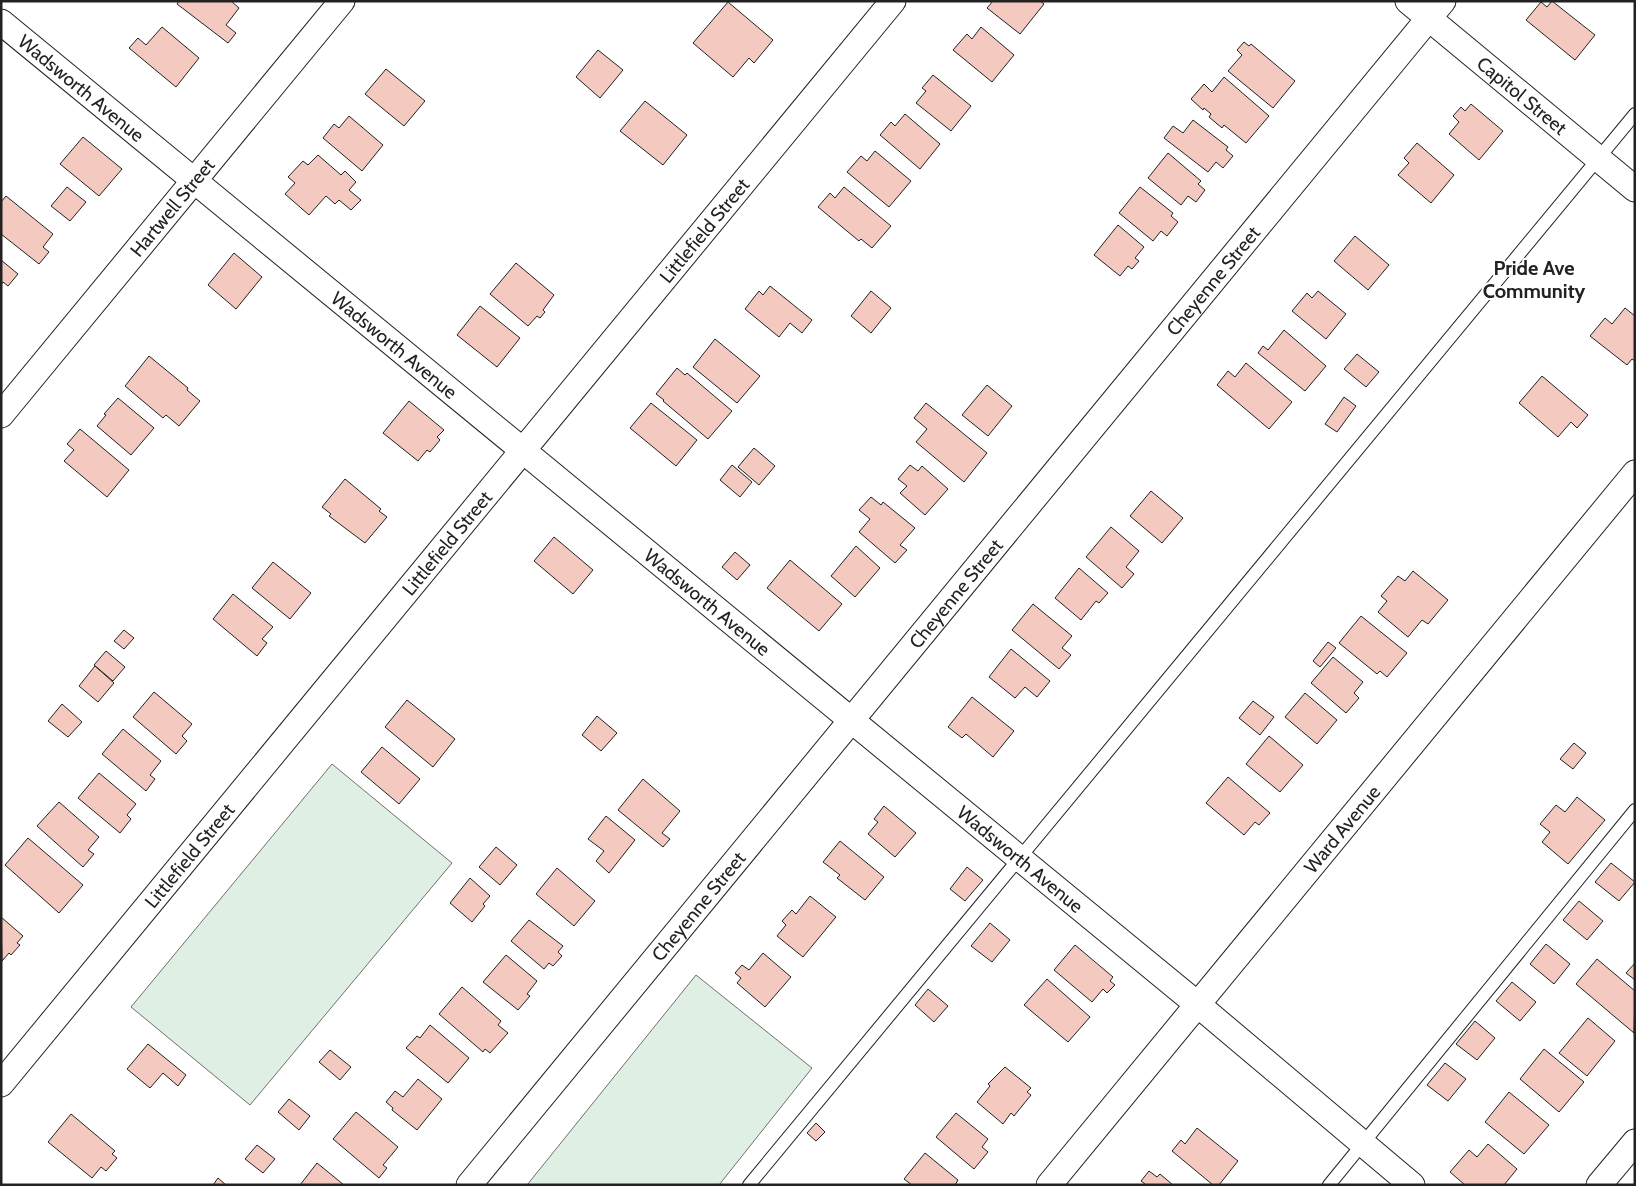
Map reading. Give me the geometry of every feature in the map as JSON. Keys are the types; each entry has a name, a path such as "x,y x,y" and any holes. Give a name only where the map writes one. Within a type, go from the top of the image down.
{"street":[{"name":"Hartwell Street","path":"1,415 342,1"},
{"name":"Littlefield Street","path":"1,1084 893,1"},
{"name":"Capitol Street","path":"1408,1 1436,10 1598,159 1635,189"},
{"name":"Cheyenne Street","path":"469,1185 1436,10"},
{"name":"Wadsworth Avenue","path":"1,22 1197,1004 1412,1185"},
{"name":"Ward Avenue","path":"1049,1185 1635,473"},
{"path":"1599,1185 1635,1142"}],"lane":[{"path":"749,1185 1635,114"},
{"path":"1329,1185 1635,810"}],"green space":[{"path":"332,764 452,863 250,1105 131,1007"},
{"path":"696,975 812,1068 719,1185 527,1185"}],"building":[{"path":"179,1 231,1 239,8 226,25 236,33 228,43 177,4"},
{"path":"993,1 1040,1 1044,4 1020,34 987,8"},
{"path":"1552,1 1595,35 1575,60 1526,20 1541,2 1547,7"},
{"path":"728,2 773,40 754,63 749,58 733,77 693,43"},
{"path":"162,27 199,58 176,87 129,48 138,38 146,45"},
{"path":"981,27 1014,55 992,82 953,50 967,34 972,39"},
{"path":"1244,42 1249,46 1251,44 1295,81 1273,108 1228,71 1242,55 1237,50"},
{"path":"598,50 623,70 600,98 576,77"},
{"path":"386,69 425,101 404,126 365,94"},
{"path":"933,75 971,106 951,131 916,103 926,91 922,88"},
{"path":"1224,77 1269,116 1246,143 1224,125 1222,128 1209,117 1211,114 1204,108 1203,110 1191,99 1204,84 1212,92"},
{"path":"645,101 687,135 663,165 620,131"},
{"path":"1471,104 1503,131 1479,160 1449,134 1459,122 1453,116 1461,107 1465,111"},
{"path":"905,114 940,144 920,169 880,135 891,122 895,126"},
{"path":"349,116 383,145 362,171 323,138 334,124 339,128"},
{"path":"1193,120 1228,147 1226,150 1233,156 1223,168 1216,162 1208,172 1164,138 1173,126 1183,133"},
{"path":"83,137 122,169 99,196 60,164"},
{"path":"1417,143 1454,175 1431,203 1398,175 1409,163 1404,158"},
{"path":"875,151 911,181 889,207 847,172 861,156 867,161"},
{"path":"1168,153 1201,181 1198,184 1205,190 1196,202 1188,196 1181,205 1148,178"},
{"path":"318,155 341,175 345,171 356,182 349,190 361,200 351,210 339,200 335,204 326,196 309,215 285,194 295,183 288,177 303,161 308,165"},
{"path":"67,187 86,202 70,221 51,206"},
{"path":"844,187 891,226 872,248 861,239 859,241 818,207 830,193 835,198"},
{"path":"1140,187 1173,213 1171,216 1178,222 1167,236 1161,231 1153,241 1119,213"},
{"path":"6,196 53,234 43,247 49,252 39,264 1,234 1,202"},
{"path":"1118,225 1144,247 1135,258 1139,261 1132,269 1128,266 1120,276 1094,255"},
{"path":"1355,236 1389,265 1368,290 1334,261"},
{"path":"234,253 262,277 236,309 208,285"},
{"path":"1,260 18,274 8,286 3,282 1,285"},
{"path":"516,263 554,295 543,310 545,312 540,318 537,316 528,326 490,294"},
{"path":"770,286 812,320 802,333 790,323 779,337 745,309 759,291 763,295"},
{"path":"871,291 891,308 871,333 851,316"},
{"path":"1318,291 1346,314 1326,339 1292,311 1307,293 1312,298"},
{"path":"480,306 520,338 497,367 457,335"},
{"path":"1625,308 1635,316 1635,361 1632,359 1627,365 1590,336 1605,318 1612,324"},
{"path":"1284,330 1326,366 1305,391 1258,353 1263,346 1268,350"},
{"path":"715,339 760,376 737,403 693,367"},
{"path":"1357,354 1379,372 1366,387 1344,369"},
{"path":"149,356 188,388 187,390 200,401 179,426 166,415 163,418 125,386"},
{"path":"1246,363 1292,402 1269,429 1217,385 1228,371 1235,377"},
{"path":"677,368 685,375 687,373 732,411 708,439 656,394"},
{"path":"1542,376 1588,415 1577,428 1571,422 1558,437 1519,403"},
{"path":"987,385 1012,406 988,436 962,415"},
{"path":"1344,397 1356,406 1337,432 1325,424"},
{"path":"118,398 154,428 131,455 97,426 106,415 104,414"},
{"path":"409,401 444,430 437,437 440,440 430,452 427,450 418,461 383,433"},
{"path":"651,403 697,440 676,466 630,428"},
{"path":"926,403 987,453 964,482 916,442 927,429 914,418"},
{"path":"80,429 129,470 107,497 64,461 74,450 67,444"},
{"path":"754,448 775,466 759,485 738,467"},
{"path":"732,465 752,482 740,497 720,480"},
{"path":"910,465 918,471 922,466 948,489 925,515 900,493 907,486 898,479"},
{"path":"345,479 381,509 379,511 387,517 365,543 329,516 331,514 322,507"},
{"path":"1151,491 1183,518 1162,543 1130,516"},
{"path":"871,497 881,505 883,502 915,528 900,545 907,550 895,563 859,532 870,519 859,510"},
{"path":"1111,527 1139,551 1126,567 1134,574 1122,588 1086,557"},
{"path":"554,537 593,570 573,594 534,561"},
{"path":"856,546 880,568 855,597 831,576"},
{"path":"735,552 750,565 737,580 722,567"},
{"path":"790,560 842,604 819,631 767,588"},
{"path":"273,562 311,593 290,619 252,588"},
{"path":"1079,568 1108,593 1099,603 1096,601 1081,620 1055,598"},
{"path":"1413,571 1448,600 1428,624 1422,620 1408,637 1378,612 1387,601 1381,596 1398,576 1405,581"},
{"path":"233,594 273,627 262,639 267,643 257,656 213,619"},
{"path":"1033,604 1072,636 1062,648 1071,655 1059,669 1012,630"},
{"path":"1361,616 1407,653 1387,677 1380,671 1377,674 1339,643"},
{"path":"124,630 134,638 124,649 114,641"},
{"path":"1328,642 1336,648 1320,667 1313,661"},
{"path":"1011,649 1050,681 1037,697 1025,687 1015,698 989,677"},
{"path":"106,651 125,667 113,681 94,665"},
{"path":"1333,657 1363,682 1354,693 1359,698 1346,713 1311,683"},
{"path":"95,666 114,683 98,702 79,686"},
{"path":"154,692 192,724 182,736 187,741 176,754 133,717"},
{"path":"1305,693 1337,720 1317,744 1285,717"},
{"path":"972,697 1014,731 993,757 966,734 962,738 948,727"},
{"path":"407,700 455,739 433,767 385,727"},
{"path":"1253,701 1274,717 1260,735 1239,718"},
{"path":"62,704 82,722 68,737 48,721"},
{"path":"597,716 617,733 601,751 582,735"},
{"path":"123,729 161,761 150,775 155,779 146,791 102,754"},
{"path":"1269,736 1303,765 1280,792 1246,764"},
{"path":"1574,743 1586,753 1573,769 1560,759"},
{"path":"382,747 420,779 399,804 361,772"},
{"path":"99,773 136,804 127,815 131,819 120,833 78,798"},
{"path":"1228,777 1270,813 1259,825 1255,822 1244,835 1206,803"},
{"path":"643,779 680,811 662,833 670,839 663,847 618,810"},
{"path":"1577,797 1605,820 1568,864 1542,842 1550,832 1540,824 1556,805 1565,812"},
{"path":"59,802 99,837 88,850 94,854 83,867 37,826"},
{"path":"884,806 916,833 895,857 868,834 878,822 874,819"},
{"path":"606,816 635,840 609,873 596,861 604,851 588,839"},
{"path":"28,838 83,885 59,913 5,865"},
{"path":"840,841 884,877 865,900 837,878 840,875 823,862"},
{"path":"496,847 517,865 500,885 479,867"},
{"path":"1611,863 1635,882 1619,901 1595,882"},
{"path":"967,867 983,880 965,901 950,889"},
{"path":"557,868 595,901 574,926 536,894"},
{"path":"470,878 490,896 483,904 485,906 472,922 450,903"},
{"path":"810,896 836,917 803,957 777,936 786,925 782,921 792,910 796,914"},
{"path":"1579,901 1603,921 1587,940 1563,920"},
{"path":"1,917 23,936 17,943 20,945 2,961"},
{"path":"529,920 563,946 558,952 562,956 553,966 549,963 544,969 511,941"},
{"path":"990,923 1010,940 992,962 971,946"},
{"path":"1546,944 1570,964 1554,984 1530,964"},
{"path":"1075,945 1113,977 1110,981 1115,985 1107,993 1103,989 1092,1002 1054,970"},
{"path":"763,953 791,977 765,1007 737,983 741,978 735,973 742,965 749,970"},
{"path":"506,955 537,981 527,994 530,996 518,1010 483,982"},
{"path":"1597,959 1635,991 1634,1033 1576,984"},
{"path":"1635,963 1635,980 1626,973"},
{"path":"1047,979 1090,1017 1068,1042 1024,1005"},
{"path":"1512,982 1536,1002 1520,1021 1496,1001"},
{"path":"462,987 501,1021 498,1025 508,1033 490,1053 485,1049 483,1052 439,1014"},
{"path":"928,989 948,1006 934,1022 915,1005"},
{"path":"1588,1018 1615,1041 1587,1076 1559,1053"},
{"path":"1475,1021 1495,1038 1477,1060 1456,1044"},
{"path":"430,1025 469,1058 448,1083 406,1048 417,1036 420,1038"},
{"path":"148,1044 186,1075 178,1086 163,1073 150,1088 127,1069"},
{"path":"1544,1049 1584,1082 1559,1112 1520,1079"},
{"path":"330,1050 351,1067 340,1080 319,1062"},
{"path":"1445,1063 1466,1079 1448,1101 1427,1085"},
{"path":"1005,1067 1031,1088 1027,1092 1031,1095 1014,1116 1011,1113 1003,1124 977,1102 990,1086 988,1084"},
{"path":"418,1079 442,1099 417,1130 392,1110 393,1108 386,1102 395,1091 403,1097"},
{"path":"1509,1092 1549,1125 1524,1154 1485,1122"},
{"path":"289,1099 310,1116 299,1130 278,1112"},
{"path":"356,1112 398,1147 383,1165 387,1168 379,1178 333,1139"},
{"path":"956,1113 988,1139 982,1147 988,1152 974,1169 936,1137"},
{"path":"71,1114 115,1151 112,1154 117,1158 106,1171 101,1167 92,1178 48,1142"},
{"path":"816,1123 825,1132 816,1141 807,1133"},
{"path":"1197,1128 1238,1161 1219,1185 1213,1185 1172,1151 1181,1140 1185,1144"},
{"path":"1488,1144 1517,1169 1504,1185 1465,1185 1450,1172 1469,1150 1477,1157"},
{"path":"257,1145 275,1159 263,1173 245,1159"},
{"path":"925,1153 958,1180 955,1185 912,1185 904,1179"},
{"path":"317,1163 344,1185 300,1185"},
{"path":"1149,1171 1157,1177 1160,1174 1173,1185 1144,1185 1141,1181"},
{"path":"218,1178 226,1185 213,1185"}],"district":[{"name":"Pride Ave Community","path":"1534,280"}]}
